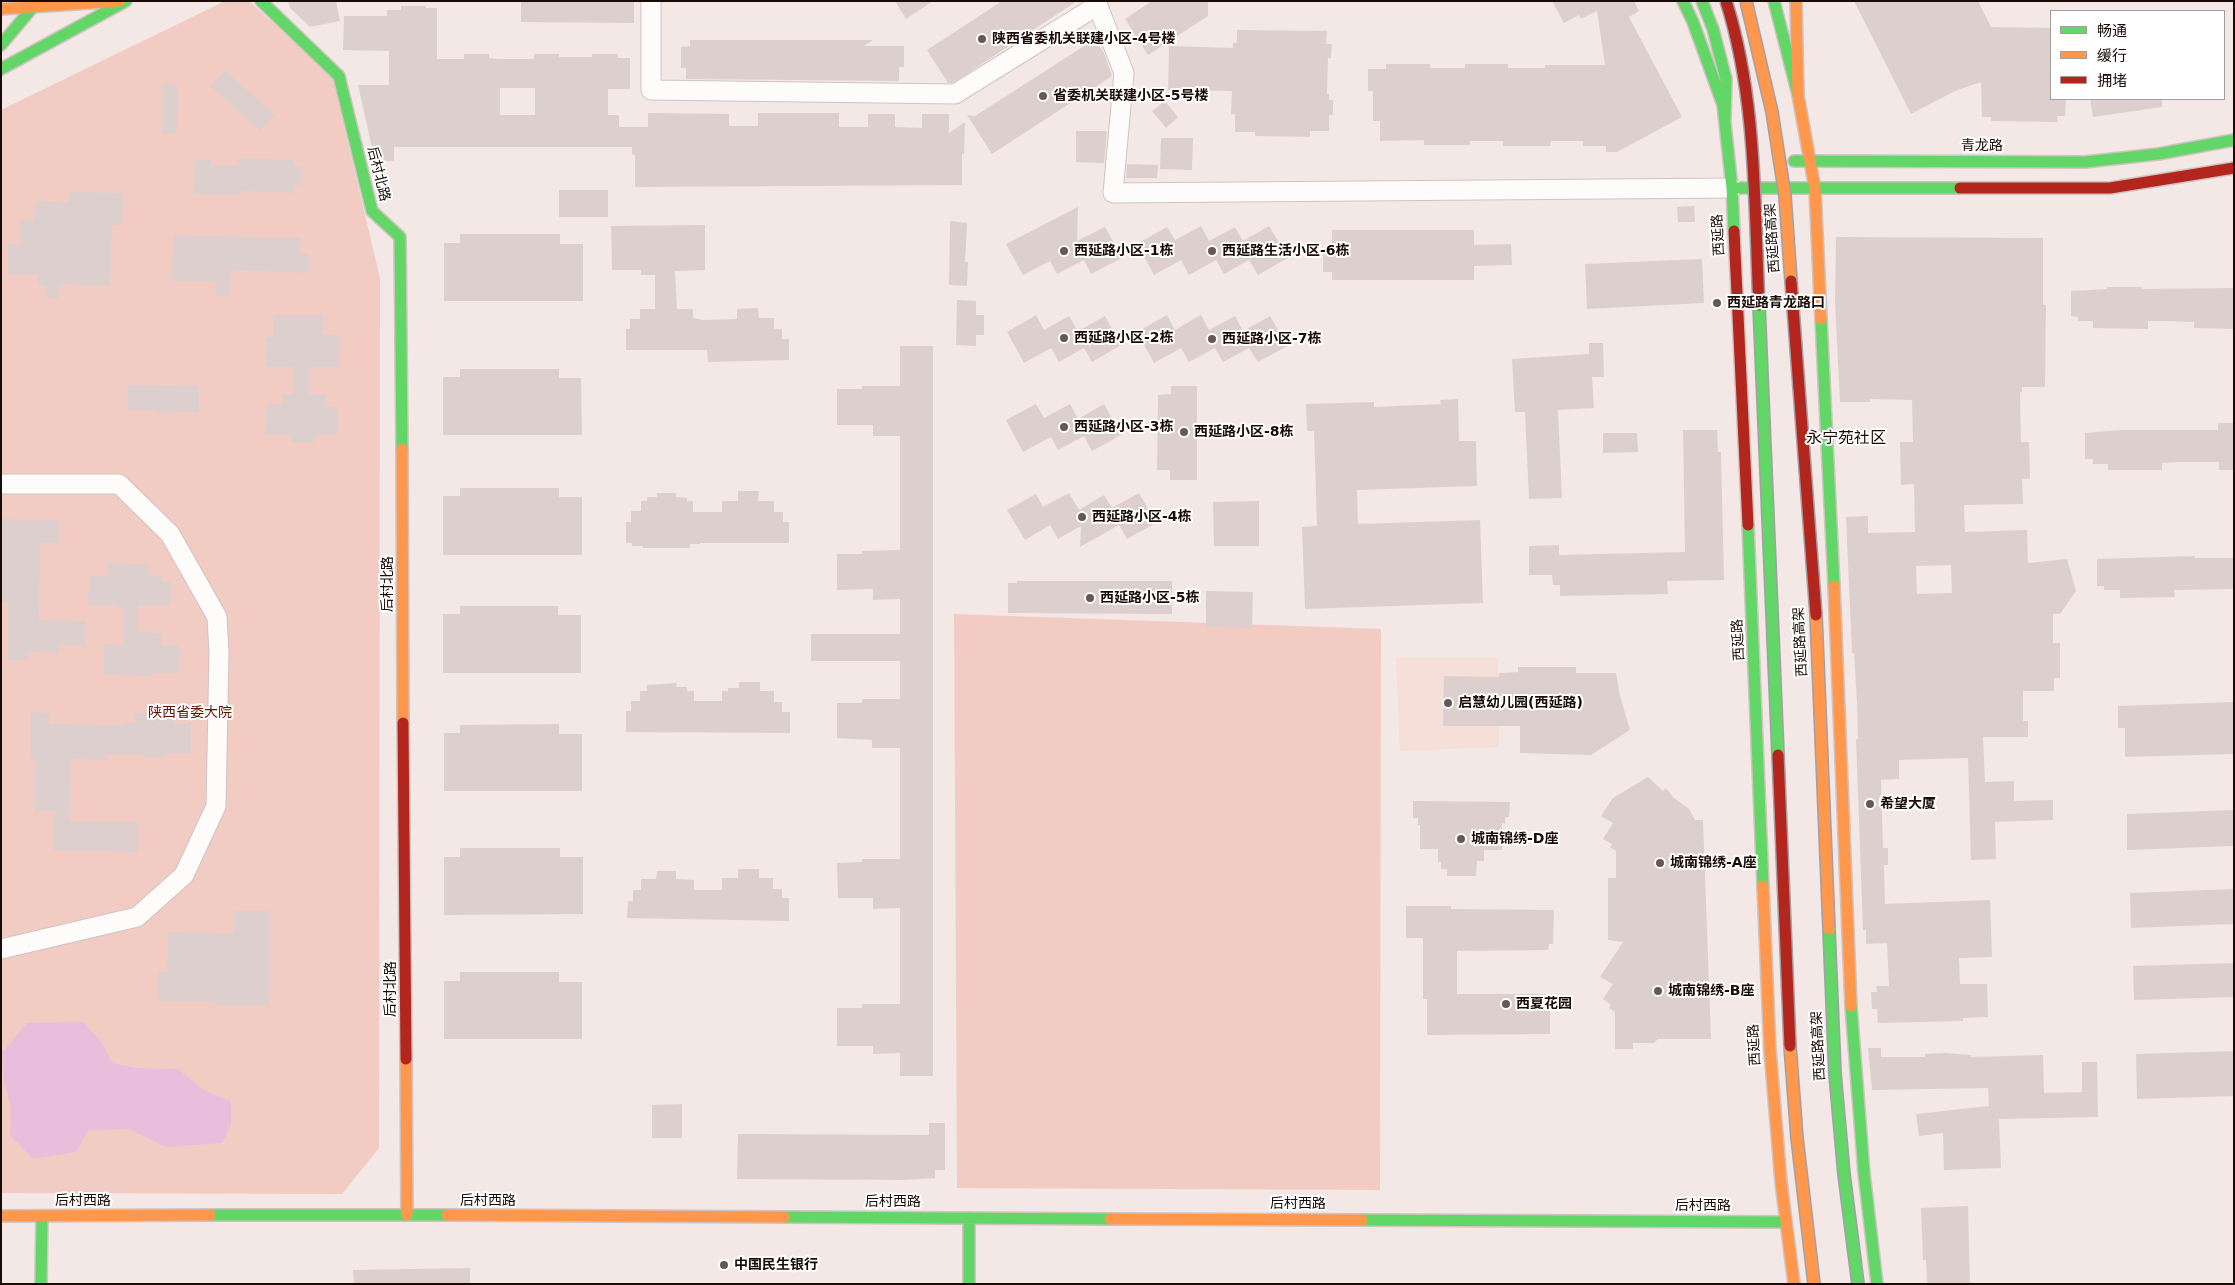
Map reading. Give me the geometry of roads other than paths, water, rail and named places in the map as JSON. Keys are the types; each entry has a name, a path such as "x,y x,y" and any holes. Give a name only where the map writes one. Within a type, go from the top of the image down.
{"main road":[{"path":"1,9 36,4 125,1"},
{"path":"1,69 125,1"},
{"name":"后村北路","path":"261,1 339,76 372,212 400,236 408,1216"},
{"name":"西延路","path":"1683,1 1693,22 1723,105 1732,188 1770,1042 1786,1222 1794,1284"},
{"path":"1702,1 1713,29 1726,79 1725,120"},
{"name":"西延路高架","path":"1726,1 1738,39 1751,120 1789,1032 1797,1146 1814,1284"},
{"name":"西延路高架","path":"1746,1 1772,112 1785,196 1818,649 1836,1090 1858,1284"},
{"path":"1774,1 1798,95 1815,189 1836,628 1853,1045 1863,1165 1877,1284"},
{"path":"1796,1 1798,95"},
{"path":"1,45 36,4"},
{"name":"青龙路","path":"1729,161 2085,162 2158,154 2234,140"},
{"path":"1732,188 2110,188 2234,168"},
{"name":"后村西路","path":"1,1216 1786,1222"},
{"path":"41,1284 42,1216"},
{"path":"968,1218 969,1284"}],"street":[{"path":"651,1 650,90 955,94 1097,3 1124,73 1113,193 1732,188"},
{"path":"1,484 119,484 170,534 217,617 218,652 216,806 184,875 136,917 1,949"}],"place":[{"name":"陕西省委机关联建小区-4号楼","path":"982,39"},
{"name":"省委机关联建小区-5号楼","path":"1043,96"},
{"name":"西延路小区-1栋","path":"1064,251"},
{"name":"西延路生活小区-6栋","path":"1212,251"},
{"name":"西延路青龙路口","path":"1717,303"},
{"name":"西延路小区-2栋","path":"1064,338"},
{"name":"西延路小区-7栋","path":"1212,339"},
{"name":"西延路小区-3栋","path":"1064,427"},
{"name":"西延路小区-8栋","path":"1184,432"},
{"name":"西延路小区-4栋","path":"1082,517"},
{"name":"西延路小区-5栋","path":"1090,598"},
{"name":"启慧幼儿园(西延路)","path":"1448,703"},
{"name":"希望大厦","path":"1870,804"},
{"name":"城南锦绣-D座","path":"1461,839"},
{"name":"城南锦绣-A座","path":"1660,863"},
{"name":"城南锦绣-B座","path":"1658,991"},
{"name":"西夏花园","path":"1506,1004"},
{"name":"中国民生银行","path":"724,1265"}],"district":[{"name":"永宁苑社区","path":"1846,439"}],"park label":[{"name":"陕西省委大院","path":"190,713"}]}
